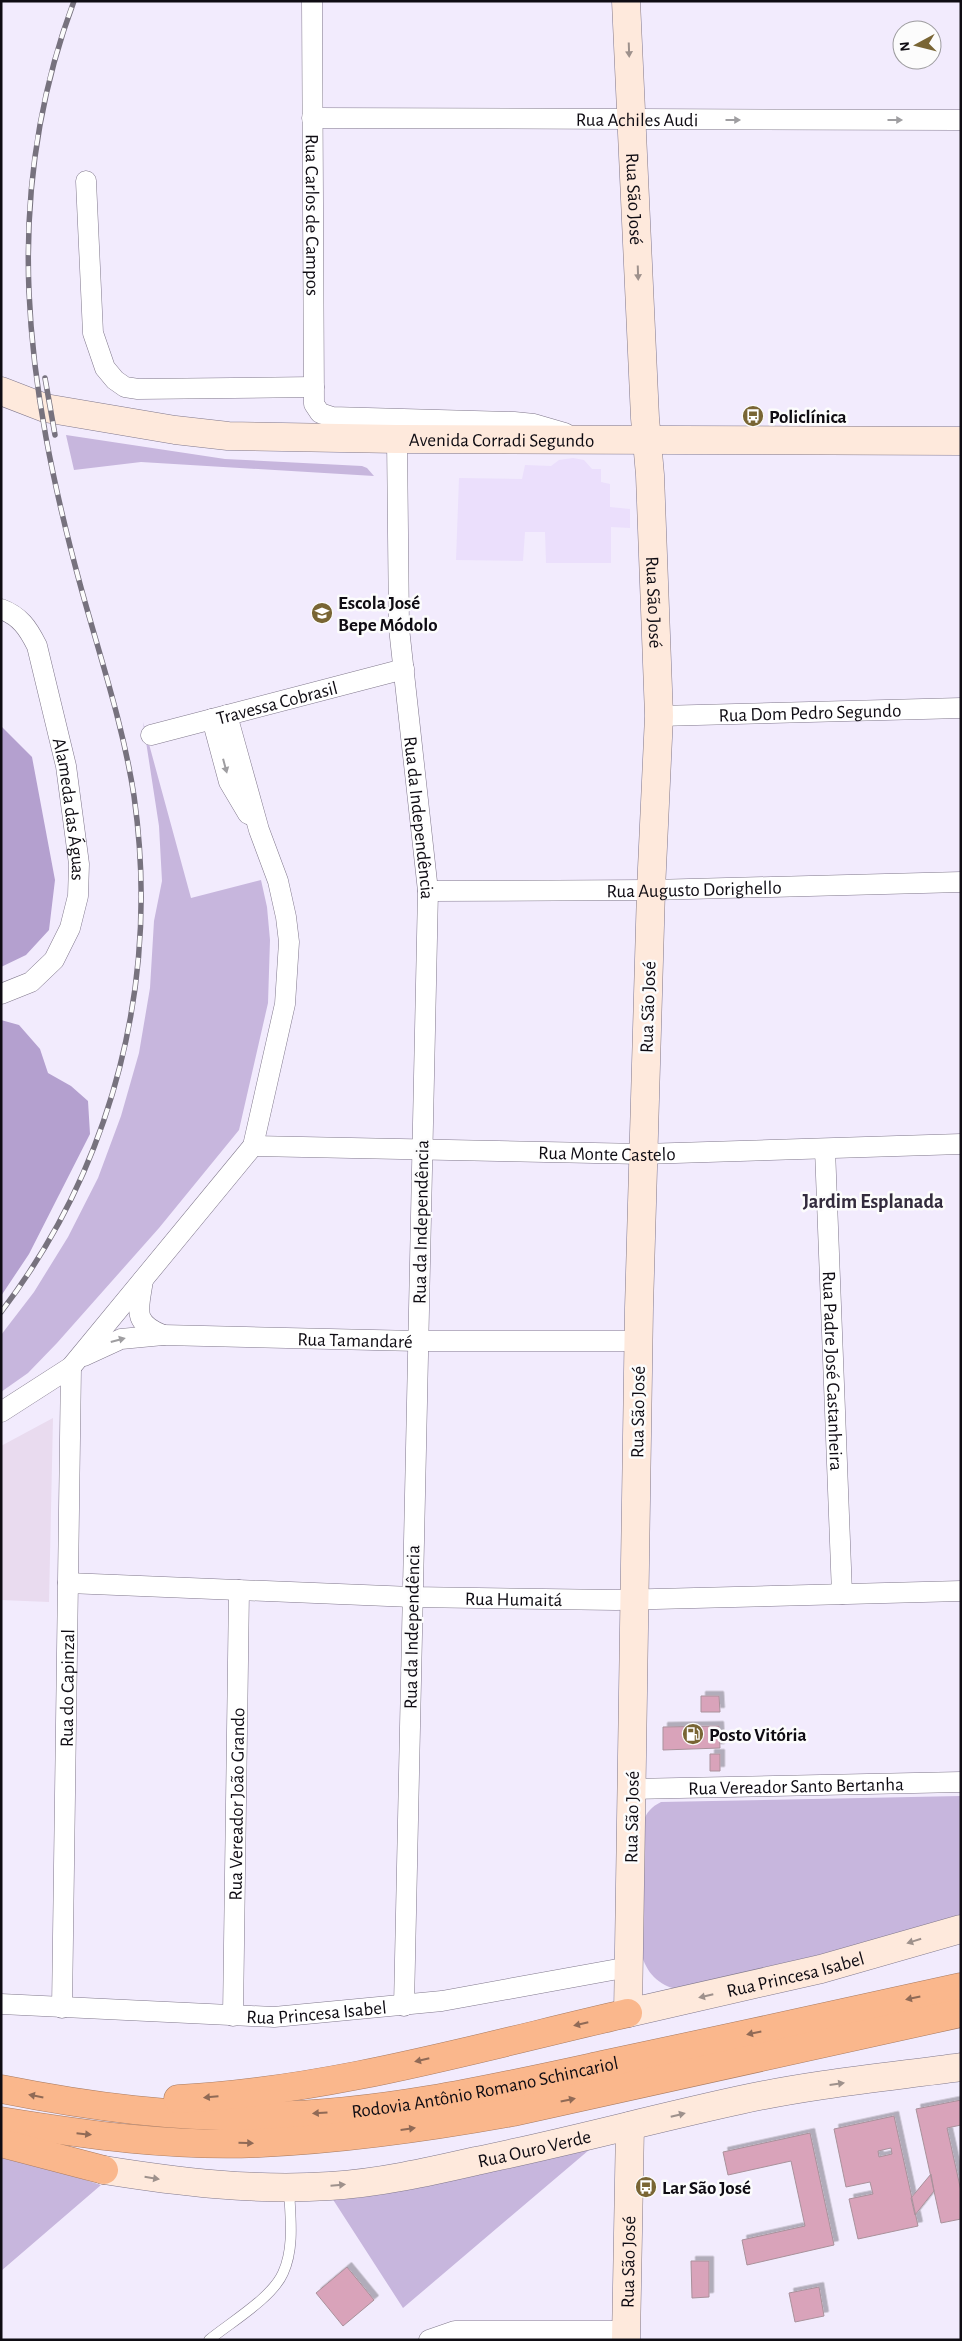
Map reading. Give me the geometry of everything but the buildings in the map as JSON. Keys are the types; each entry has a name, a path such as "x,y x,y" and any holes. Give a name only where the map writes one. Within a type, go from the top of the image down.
{"highway":[{"name":"Rodovia Antônio Romano Schincariol","path":"1,2089 74,2104 138,2112 217,2116 270,2116 389,2106 507,2086 961,1987"},
{"path":"74,2104 207,2097 291,2088 365,2074 628,2013"},
{"name":"Rodovia Antônio Romano Schincariol","path":"1,2121 66,2132 129,2138 259,2143 325,2139 455,2122 513,2112 961,2013"},
{"path":"1,2143 104,2170"}],"street":[{"name":"Rua Carlos de Campos","path":"312,1 314,404 320,413 332,417 524,423 588,440"},
{"name":"Rua São José","path":"626,1 646,440 650,475 659,716 651,890 638,1341 628,2013"},
{"name":"Rua Achiles Audi","path":"312,118 961,120"},
{"path":"86,181 93,333 105,368 115,380 125,387 138,389 314,387"},
{"name":"Avenida Corradi Segundo","path":"1,391 44,408 175,430 228,436 397,439 961,441"},
{"name":"Avenida Corradi Segundo","path":"1,413 44,408"},
{"name":"Rua da Independência","path":"397,439 399,628 428,892 404,2006"},
{"name":"Alameda das Águas","path":"1,610 13,614 28,628 36,646 66,766 79,864 78,896 70,928 54,960 31,982 1,994"},
{"name":"Travessa Cobrasil","path":"151,735 404,669"},
{"name":"Rua Dom Pedro Segundo","path":"659,716 961,708"},
{"path":"1,1412 74,1363 253,1146 285,1004 288,958 286,917 278,881 259,830 229,782 220,717"},
{"name":"Rua Augusto Dorighello","path":"428,892 651,890 961,882"},
{"name":"Rua Monte Castelo","path":"253,1146 643,1154 961,1144"},
{"name":"Rua Padre José Castanheira","path":"825,1149 842,1594"},
{"path":"143,1280 139,1307 141,1319 147,1328 163,1335"},
{"name":"Rua Tamandaré","path":"74,1363 121,1339 163,1335 417,1341 638,1341"},
{"name":"Rua do Capinzal","path":"62,2008 68,1583 74,1363"},
{"name":"Rua Humaitá","path":"68,1583 412,1596 634,1600 961,1591"},
{"name":"Rua Vereador João Grando","path":"233,2016 239,1590"},
{"name":"Rua Vereador Santo Bertanha","path":"631,1789 961,1782"},
{"name":"Rua Princesa Isabel","path":"628,2013 821,1969 961,1929"},
{"name":"Rua Princesa Isabel","path":"1,2004 274,2017 442,2001 629,1968"},
{"name":"Rua Ouro Verde","path":"104,2170 172,2181 228,2187 289,2187 365,2182 416,2174 780,2092 961,2067"},
{"name":"Rua São José","path":"626,2335 630,2126"},
{"path":"429,2340 455,2331 626,2335"}],"lane":[{"path":"209,2340 266,2295 278,2282 283,2273 289,2251 289,2187"}],"shaded area":[{"path":"66,435 225,459 362,466 367,468 374,476 141,462 74,470"},
{"path":"573,458 584,460 592,469 601,469 601,482 610,484 610,507 630,509 630,528 611,527 611,563 546,563 545,532 525,532 523,561 456,560 459,478 522,479 525,465 551,466 559,460"},
{"path":"143,722 191,898 261,880 267,907 270,940 268,1003 239,1130 159,1228 57,1343 28,1373 1,1392 1,1335 34,1292 68,1237 98,1178 121,1116 139,1053 150,988 154,921 162,881 159,826"},
{"path":"1,726 32,757 55,880 49,930 26,955 1,967"},
{"path":"1,1020 19,1025 40,1049 48,1073 71,1086 88,1101 90,1134 29,1254 1,1296"},
{"path":"53,1418 49,1602 1,1600 1,1446"},
{"path":"961,1796 961,1919 846,1952 679,1990 659,1981 646,1966 641,1952 643,1822 650,1810 661,1802"},
{"path":"589,2150 403,2308 332,2198 416,2187"},
{"path":"1,2152 101,2185 1,2271"}],"railway":[{"path":"1,1312 40,1255 73,1195 100,1132 120,1068 133,1001 140,933 140,865 134,796 124,742 61,510 46,437 35,364 29,292 29,220 36,148 51,75 74,1"},
{"path":"45,378 55,435"}],"place":[{"name":"Policlínica","path":"753,416"},
{"name":"Escola José Bepe Módolo","path":"322,613"},
{"name":"Posto Vitória","path":"693,1734"},
{"name":"Lar São José","path":"646,2187"}],"district":[{"name":"Jardim Esplanada","path":"873,1201"}]}
